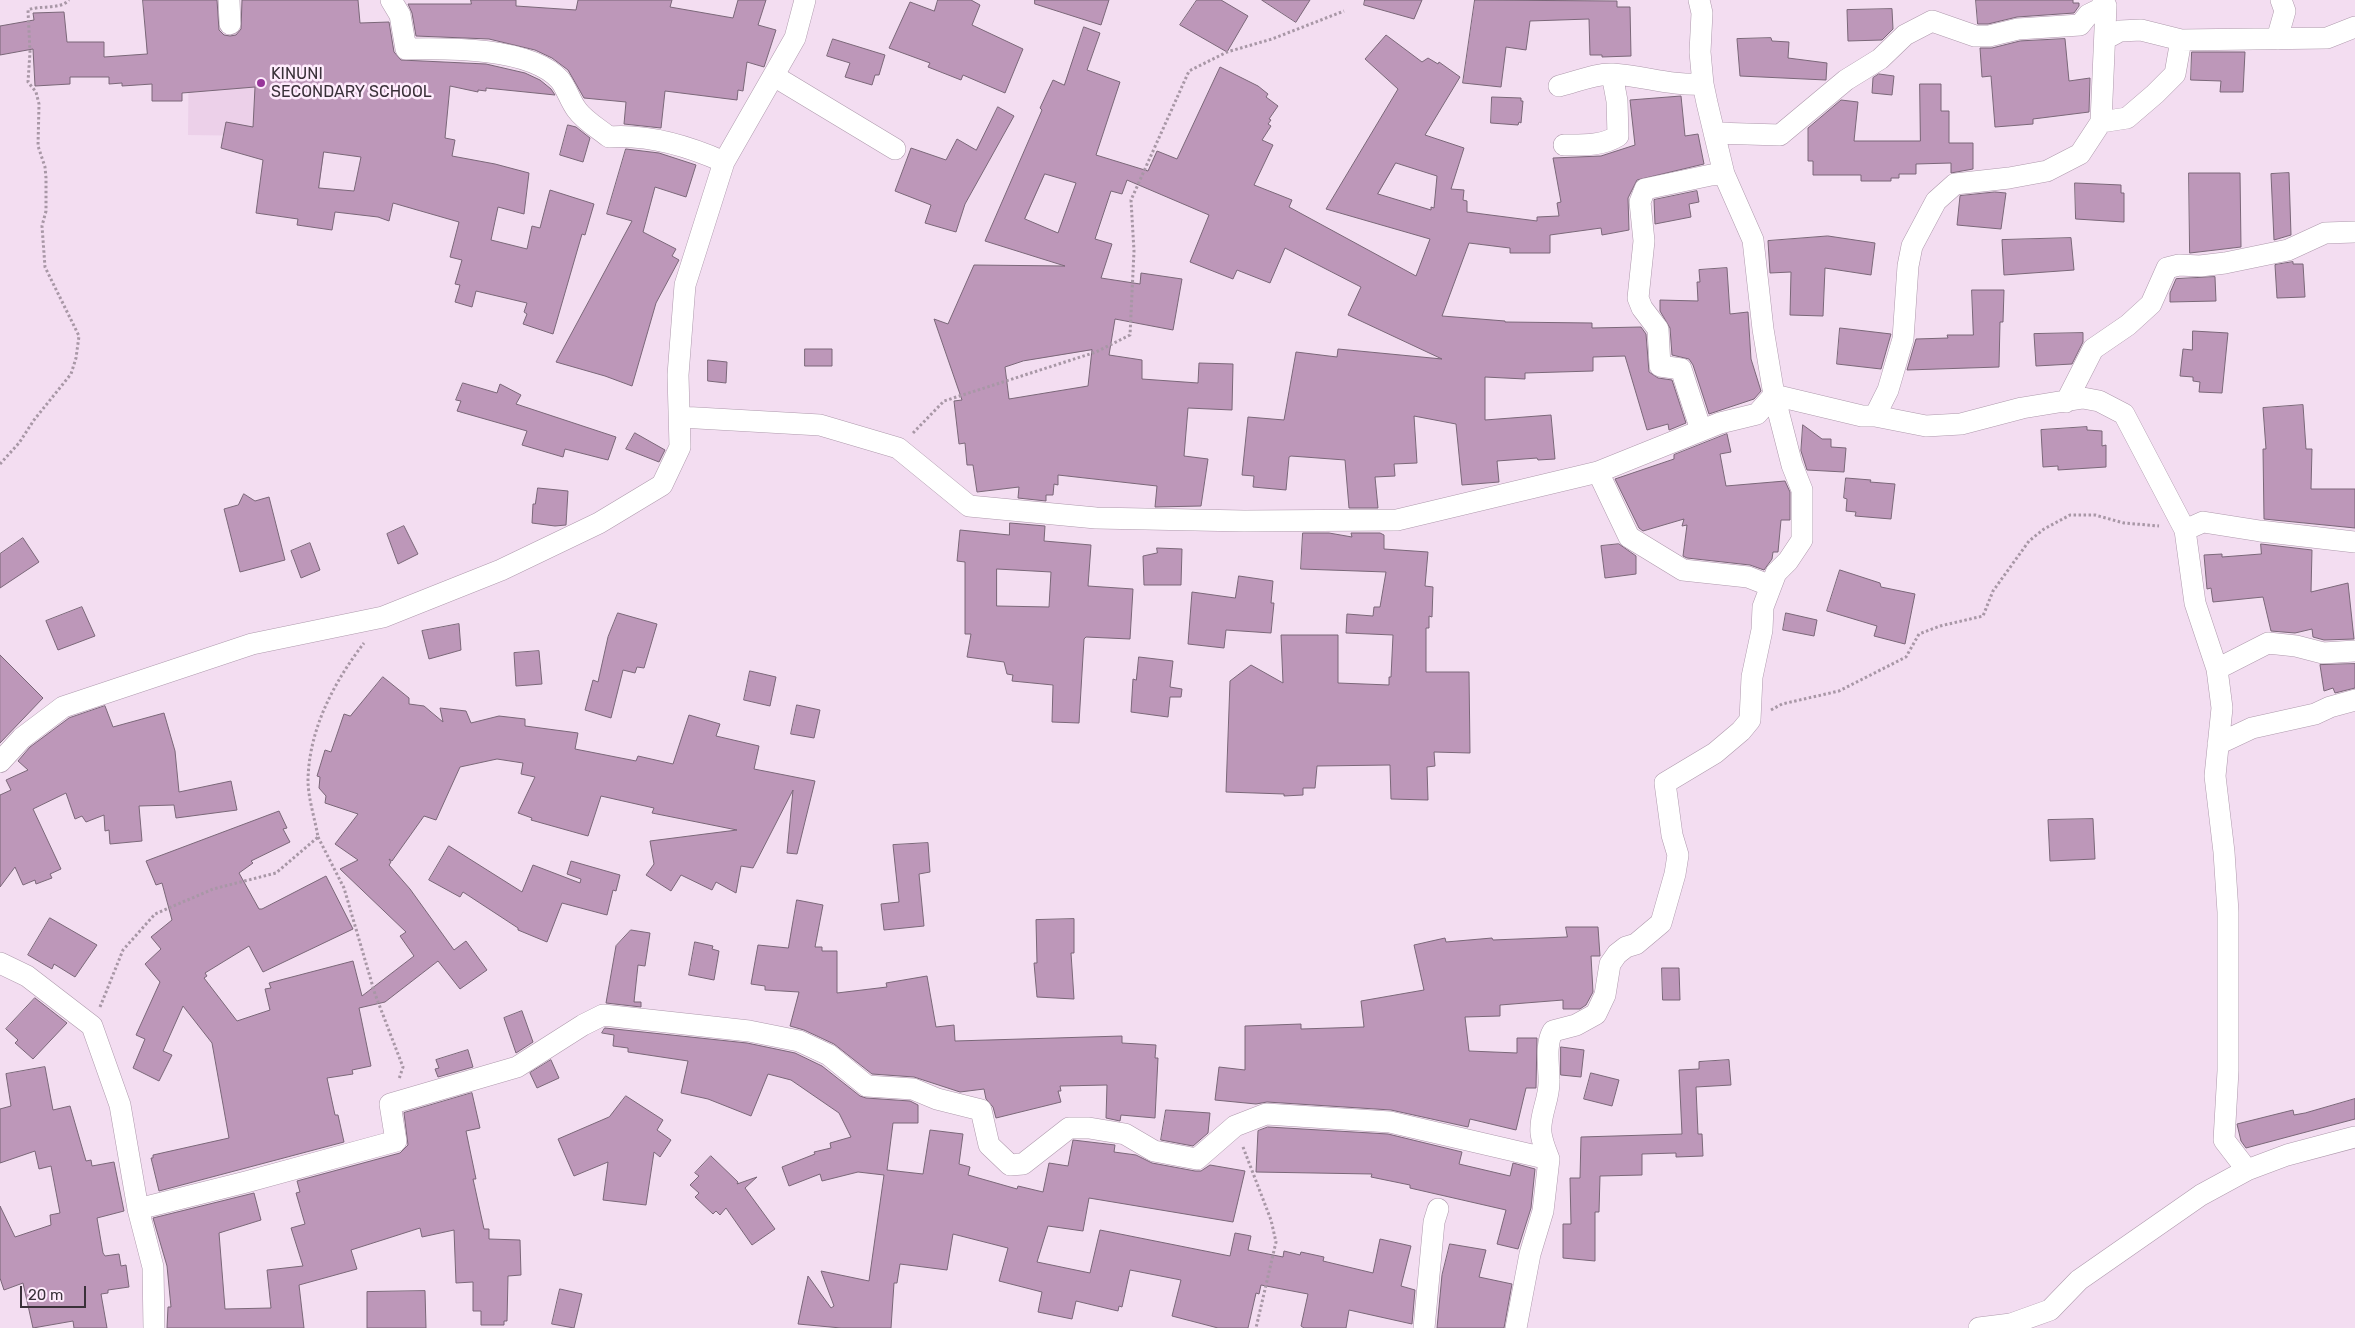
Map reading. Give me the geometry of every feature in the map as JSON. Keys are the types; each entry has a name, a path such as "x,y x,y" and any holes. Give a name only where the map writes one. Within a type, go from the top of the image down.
{"street":[{"path":"229,0 230,24"},
{"path":"391,0 400,15 406,49 448,48 501,53 545,67 560,80 578,112 609,137 630,135 659,140 700,151 724,162"},
{"path":"0,762 22,738 63,707 252,644 383,617 501,570 599,523 662,485 680,447 678,375 686,285 724,162 795,38 804,0"},
{"path":"1516,1328 1530,1254 1543,1211 1548,1160 1541,1134 1541,1115 1549,1081 1550,1036 1553,1031 1576,1025 1596,1014 1605,995 1610,964 1617,954 1626,946 1636,944 1661,923 1675,874 1678,855 1672,835 1665,783 1715,753 1741,731 1750,720 1752,677 1762,630 1763,607 1776,573 1788,562 1802,540 1802,490 1792,465 1774,395 1763,329 1753,240 1724,174 1703,84 1700,52 1702,13 1699,0"},
{"path":"2277,39 2284,11 2281,0"},
{"path":"1714,133 1780,135 1846,80 1880,59 1905,35 1932,21 1975,36 1989,36 2018,29 2080,25 2088,15 2105,3"},
{"path":"1875,416 1888,390 1903,340 1908,266 1912,246 1936,201 1955,184 2009,178 2047,171 2080,154 2101,122 2106,39 2105,3"},
{"path":"2106,39 2120,30 2142,30 2181,40 2327,38 2355,27"},
{"path":"2101,122 2126,118 2175,74 2181,40"},
{"path":"1560,86 1612,74 1662,83 1703,84"},
{"path":"1564,146 1593,145 1610,141 1618,136 1617,101 1612,74"},
{"path":"774,76 895,149"},
{"path":"1701,430 1681,369 1660,366 1658,329 1642,308 1638,298 1644,241 1640,202 1645,189 1724,174"},
{"path":"2066,402 2091,356 2093,348 2128,325 2151,304 2167,268 2178,265 2200,266 2225,263 2288,250 2325,233 2355,232"},
{"path":"680,417 820,425 898,448 970,506 1096,518 1244,521 1397,520 1598,472 1701,430 1757,414 1774,395"},
{"path":"1774,395 1862,416 1875,416 1926,426 1961,424 2022,408 2083,398 2099,401 2124,414 2185,530 2195,603 2217,670 2222,708 2215,776 2224,852 2228,912 2228,1071 2224,1140 2247,1170"},
{"path":"1598,472 1629,537 1683,570 1748,578 1771,586"},
{"path":"2185,530 2203,522 2355,542"},
{"path":"2217,670 2268,643 2296,646 2323,653 2355,651"},
{"path":"2218,744 2252,728 2316,714 2330,707 2355,700"},
{"path":"0,963 27,976 92,1026 120,1106 138,1209 153,1267 154,1328"},
{"path":"138,1209 246,1182 396,1140 390,1104 517,1068 583,1025 604,1015 749,1031 799,1041 829,1055 867,1086 913,1089 937,1098 981,1110 989,1145 1010,1165 1023,1164 1069,1128 1089,1128 1125,1134 1154,1151 1197,1159 1234,1126 1266,1114 1390,1122 1548,1160"},
{"path":"1979,1328 2011,1324 2050,1310 2086,1275 2201,1195 2247,1170 2287,1155 2355,1137"},
{"path":"1424,1328 1434,1222 1438,1208"}],"path":[{"path":"0,464 19,443 34,420 71,374 76,358 79,336 45,267 42,235 46,211 46,178 38,146 39,104 36,92 28,82 30,52 28,10 35,7 61,5 68,0"},
{"path":"898,448 944,402 1096,352 1130,335 1134,250 1131,200 1189,71 1227,52 1272,39 1344,11"},
{"path":"1750,720 1782,704 1839,691 1866,678 1906,657 1919,634 1940,626 1984,616 1993,591 2029,541 2044,529 2070,515 2095,515 2124,523 2185,530"},
{"path":"383,617 349,663 318,722 308,780 318,837 344,888 374,994 403,1067 390,1104"},
{"path":"92,1026 123,950 155,914 213,889 276,872 318,837"},
{"path":"1234,1126 1271,1220 1276,1242 1256,1328"}],"shaded area":[{"name":"KINUNI SECONDARY SCHOOL","path":"189,30 333,32 332,137 188,135"}],"building":[{"path":"143,0 217,0 219,30 224,35 230,36 236,35 241,29 242,0 358,0 360,23 389,22 394,52 401,60 486,64 525,73 540,80 555,95 486,88 486,91 478,90 478,92 450,86 445,138 455,140 452,156 529,173 524,214 498,207 491,240 527,249 532,226 540,228 550,190 594,204 585,235 582,234 553,334 523,324 527,314 524,312 527,303 476,291 472,307 455,302 460,285 455,284 462,260 450,257 459,222 393,203 389,221 378,217 335,212 332,230 297,225 298,219 256,213 263,160 221,148 226,122 253,127 255,87 182,93 182,101 152,101 152,84 122,86 122,83 109,84 109,77 70,77 70,84 35,86 33,49 0,55 0,26 34,20 33,13 64,12 67,42 104,42 104,57 147,54","holes":["324,152 361,157 354,191 319,188"]},
{"path":"471,0 516,0 516,6 576,10 578,0 672,0 670,7 733,18 738,0 766,0 758,25 776,30 764,67 747,62 743,91 738,90 737,100 665,91 661,128 624,124 626,102 584,98 568,70 552,58 535,50 489,39 416,36 412,13 408,4 471,4"},
{"path":"938,0 971,0 980,5 972,25 1023,49 1005,93 963,75 961,80 928,67 930,63 889,48 910,2 934,11"},
{"path":"1035,0 1109,0 1101,25 1035,4"},
{"path":"1197,0 1221,0 1248,16 1227,52 1180,25"},
{"path":"1262,0 1310,0 1296,22"},
{"path":"1365,0 1422,0 1414,19 1364,5"},
{"path":"1475,0 1617,1 1617,7 1630,7 1631,56 1602,57 1602,55 1590,55 1589,19 1530,21 1526,50 1506,47 1501,87 1463,83"},
{"path":"1976,0 2073,0 2073,3 2079,3 2079,6 2074,13 2017,17 1988,24 1978,24"},
{"path":"1892,9 1893,29 1882,40 1848,41 1847,10"},
{"path":"1084,27 1100,33 1087,70 1120,82 1096,155 1148,171 1157,151 1177,159 1220,67 1258,86 1268,94 1266,97 1278,106 1269,119 1271,120 1268,124 1271,126 1262,140 1273,145 1254,185 1292,200 1289,207 1416,276 1430,239 1326,209 1398,89 1365,59 1386,35 1422,62 1428,58 1438,64 1439,62 1460,77 1425,135 1464,148 1451,189 1464,190 1463,200 1467,201 1467,212 1537,221 1537,217 1559,216 1557,203 1561,202 1553,158 1601,156 1635,145 1630,100 1681,96 1685,136 1698,134 1704,164 1637,180 1628,198 1629,230 1602,235 1601,228 1550,235 1550,253 1510,253 1510,248 1469,243 1442,316 1505,322 1592,323 1592,328 1641,327 1646,334 1649,372 1658,378 1672,380 1686,423 1669,430 1668,424 1647,430 1625,356 1593,357 1593,371 1525,373 1525,379 1485,377 1485,420 1551,415 1555,459 1538,460 1537,458 1497,461 1499,482 1462,485 1456,424 1414,416 1417,463 1394,464 1395,476 1375,477 1378,508 1349,508 1345,460 1291,456 1289,457 1286,490 1253,487 1254,476 1242,475 1248,417 1284,420 1296,352 1337,357 1338,349 1442,359 1348,315 1361,287 1285,248 1270,283 1237,270 1233,279 1190,262 1209,215 1127,180 1122,194 1111,191 1095,239 1112,244 1101,278 1140,284 1141,273 1182,279 1173,330 1115,319 1109,355 1142,360 1142,379 1198,383 1199,363 1233,364 1232,410 1188,408 1184,456 1208,459 1201,506 1155,507 1157,486 1058,475 1058,485 1054,484 1053,495 1046,495 1046,501 1018,498 1019,487 977,492 973,465 967,465 965,443 959,444 954,401 962,400 934,319 948,324 974,265 1065,266 985,241 1042,110 1040,108 1053,80 1064,85","holes":["1396,163 1437,176 1434,208 1431,207 1431,210 1378,194","1045,174 1076,183 1058,233 1025,219","1092,350 1088,386 1009,399 1005,367 1023,361"]},
{"path":"1771,38 1772,41 1789,42 1788,58 1827,63 1826,80 1740,76 1737,39"},
{"path":"833,39 885,55 879,75 875,75 872,85 845,77 850,63 827,56"},
{"path":"2065,39 2069,81 2090,78 2089,112 2033,119 2033,124 1995,127 1991,76 1982,77 1980,48 1992,48 2020,41"},
{"path":"2192,52 2245,52 2243,92 2220,92 2221,81 2191,80"},
{"path":"1879,74 1894,76 1892,95 1872,93 1873,78"},
{"path":"1920,84 1941,84 1941,111 1949,111 1949,143 1973,143 1973,169 1951,173 1951,163 1916,164 1916,174 1899,174 1899,178 1891,178 1891,181 1861,181 1861,175 1813,175 1813,161 1808,161 1808,128 1841,100 1858,102 1854,141 1920,141"},
{"path":"1492,97 1521,98 1521,101 1523,101 1521,123 1519,122 1518,125 1491,123"},
{"path":"998,107 1014,116 965,204 956,232 925,223 931,205 895,191 911,148 946,160 957,139 976,150"},
{"path":"568,125 576,127 590,138 583,162 560,155"},
{"path":"626,149 659,153 696,165 686,197 655,187 643,232 676,249 672,256 679,260 656,303 632,386 556,362 632,221 607,214"},
{"path":"2189,173 2240,173 2241,247 2190,253"},
{"path":"2289,173 2291,235 2274,240 2271,174"},
{"path":"2075,183 2121,185 2121,193 2124,193 2124,222 2076,219"},
{"path":"1697,191 1699,202 1689,204 1691,217 1655,224 1654,200"},
{"path":"1995,192 2006,193 2001,229 1957,225 1960,196"},
{"path":"1828,236 1875,243 1871,275 1825,268 1823,316 1790,315 1791,272 1770,273 1768,241"},
{"path":"2071,238 2074,270 2004,275 2002,240"},
{"path":"2293,262 2293,264 2303,264 2305,297 2277,298 2275,265"},
{"path":"1727,268 1730,314 1748,312 1751,359 1761,391 1754,399 1709,414 1693,365 1689,359 1672,355 1670,328 1660,311 1660,300 1698,301 1697,282 1700,282 1699,270"},
{"path":"2215,277 2216,301 2170,302 2170,293 2176,279"},
{"path":"1972,290 2004,290 2003,322 2000,322 1999,367 1907,370 1916,339 1948,338 1947,335 1973,335"},
{"path":"1840,328 1891,334 1881,369 1837,364"},
{"path":"2193,331 2228,333 2222,393 2199,392 2200,382 2193,381 2193,377 2180,376 2183,349 2192,350"},
{"path":"2083,333 2083,342 2072,364 2036,366 2034,334"},
{"path":"805,349 832,349 832,366 805,366"},
{"path":"708,360 727,362 726,383 708,381"},
{"path":"463,383 497,393 500,384 521,395 516,404 616,437 608,460 565,449 563,457 522,445 527,431 457,411 461,401 456,400"},
{"path":"2303,405 2306,449 2312,449 2311,489 2355,489 2355,528 2264,519 2263,449 2266,449 2263,408"},
{"path":"1803,425 1822,439 1831,439 1831,447 1846,448 1844,472 1807,470 1801,451"},
{"path":"2087,427 2087,430 2102,431 2102,446 2106,445 2106,467 2058,470 2058,466 2043,467 2041,430"},
{"path":"635,433 665,450 659,462 626,449"},
{"path":"1727,434 1731,452 1720,454 1726,486 1785,481 1790,492 1790,520 1781,520 1778,552 1773,552 1772,559 1764,570 1750,565 1683,556 1687,525 1682,526 1684,519 1643,531 1639,528 1615,479 1674,459 1674,455"},
{"path":"1846,478 1895,484 1891,519 1855,516 1856,512 1846,511 1847,499 1844,498"},
{"path":"538,488 568,491 566,525 555,526 532,523 533,504 535,504"},
{"path":"244,494 255,501 269,497 285,560 240,572 224,509 238,505"},
{"path":"1010,523 1045,526 1044,541 1091,545 1088,586 1133,589 1130,639 1086,637 1084,639 1079,723 1052,722 1053,685 1012,681 1013,675 1007,674 1004,662 967,657 971,634 965,634 965,562 957,561 960,530 1009,535","holes":["997,569 1051,572 1049,607 997,606"]},
{"path":"404,526 418,554 398,564 387,534"},
{"path":"1303,533 1329,533 1352,537 1351,533 1380,533 1384,535 1384,549 1428,552 1425,586 1433,587 1432,617 1429,616 1429,628 1426,628 1426,672 1469,672 1470,753 1434,752 1435,766 1427,767 1428,800 1391,799 1390,765 1317,766 1315,788 1303,788 1303,795 1284,796 1284,794 1226,792 1230,681 1251,665 1283,683 1281,635 1338,635 1338,683 1389,685 1393,635 1346,633 1347,614 1373,616 1374,607 1380,607 1386,572 1301,569"},
{"path":"23,538 39,562 0,588 0,554"},
{"path":"310,543 320,570 301,578 291,551"},
{"path":"1619,544 1636,556 1636,574 1605,578 1601,546"},
{"path":"2261,544 2312,550 2311,592 2348,583 2354,639 2324,640 2313,637 2312,629 2295,633 2271,631 2263,597 2213,602 2211,588 2207,589 2204,555 2222,554 2222,557 2261,554"},
{"path":"1157,548 1182,549 1181,585 1144,585 1143,556 1157,553"},
{"path":"1840,570 1880,583 1881,587 1915,594 1905,644 1874,636 1877,626 1827,611"},
{"path":"1239,576 1273,581 1271,603 1274,603 1271,633 1226,630 1224,648 1188,644 1192,592 1235,598"},
{"path":"82,607 95,636 58,650 46,621"},
{"path":"618,613 657,624 644,668 637,667 635,673 623,670 611,718 585,710 593,680 598,682 608,637"},
{"path":"1786,613 1817,620 1814,636 1783,630"},
{"path":"459,624 461,650 429,659 422,631"},
{"path":"539,651 542,684 516,686 514,653"},
{"path":"0,655 43,698 0,743"},
{"path":"1139,657 1173,661 1170,687 1182,689 1181,697 1170,697 1168,717 1131,712 1133,679 1136,680"},
{"path":"2355,664 2355,688 2335,693 2333,688 2324,691 2320,665"},
{"path":"750,671 776,677 770,706 744,700"},
{"path":"383,677 409,698 409,704 424,706 443,722 440,708 466,711 471,723 499,716 525,719 525,726 578,733 575,749 636,761 638,756 673,764 689,715 720,724 716,736 759,746 754,769 815,781 797,854 787,853 793,790 753,868 741,866 736,893 716,882 712,890 681,875 671,891 646,875 654,864 650,841 737,830 652,813 654,808 601,796 588,836 531,820 532,818 518,813 535,777 521,774 523,763 497,759 460,767 436,820 424,816 392,861 389,859 391,862 389,865 410,889 454,950 466,941 487,970 460,989 438,961 385,1002 359,1008 371,1066 352,1070 353,1074 327,1078 335,1115 338,1115 344,1142 159,1191 151,1158 153,1158 153,1155 229,1138 212,1043 183,1006 163,1051 172,1055 159,1081 133,1068 145,1039 136,1035 160,982 145,964 161,949 151,937 172,920 162,883 156,885 146,861 279,811 287,828 283,829 290,842 251,861 253,863 239,873 259,909 326,876 353,929 263,972 249,946 205,973 207,976 204,978 237,1021 270,1010 265,989 271,988 269,983 353,961 362,996 414,956 400,936 406,932 340,869 358,860 335,844 358,814 325,803 326,796 319,788 320,777 317,776 325,750 331,752 344,714 350,716"},
{"path":"797,705 820,710 814,738 791,734"},
{"path":"105,706 113,727 164,713 175,751 179,792 231,781 237,810 176,818 174,805 139,806 142,841 110,844 109,830 105,831 104,815 86,822 82,816 75,819 66,793 33,809 61,869 50,874 52,878 36,884 35,880 23,885 15,867 0,887 0,795 11,790 6,780 28,770 18,761 30,747 69,718"},
{"path":"2093,819 2095,859 2050,861 2048,820"},
{"path":"928,843 930,872 919,874 924,926 884,930 881,904 899,902 893,845"},
{"path":"449,846 522,892 533,865 580,883 581,879 567,874 571,861 620,875 616,891 613,890 607,915 562,903 547,942 518,930 518,928 463,892 460,897 429,880"},
{"path":"797,900 823,905 815,947 822,947 822,951 837,951 837,993 887,987 886,983 927,976 936,1027 954,1025 955,1041 1122,1036 1122,1043 1156,1045 1155,1058 1158,1058 1155,1118 1121,1115 1120,1121 1106,1118 1107,1085 1060,1086 1061,1091 1058,1091 1061,1102 996,1118 993,1107 986,1099 984,1089 960,1092 914,1077 872,1074 834,1044 804,1030 790,1026 799,992 765,990 765,986 751,984 758,945 788,948"},
{"path":"50,918 97,945 75,977 54,964 52,969 28,955"},
{"path":"1074,919 1074,953 1071,953 1074,999 1037,997 1034,963 1037,963 1036,920"},
{"path":"1566,927 1598,927 1600,956 1591,956 1593,992 1586,1005 1580,1009 1563,1009 1563,1000 1500,1005 1500,1016 1465,1017 1469,1051 1517,1053 1517,1038 1537,1038 1536,1088 1526,1088 1516,1130 1470,1119 1468,1127 1391,1110 1267,1102 1256,1104 1215,1100 1219,1067 1245,1070 1245,1026 1301,1024 1301,1029 1364,1027 1361,1001 1424,990 1414,945 1445,938 1446,942 1492,938 1493,940 1567,937"},
{"path":"631,930 650,933 645,966 638,965 634,1002 641,1002 641,1007 606,1003 616,946"},
{"path":"695,942 713,946 712,949 719,951 714,980 689,975"},
{"path":"1662,968 1679,968 1680,1000 1663,1000"},
{"path":"35,998 67,1023 33,1059 15,1043 18,1040 6,1029"},
{"path":"522,1011 533,1042 516,1053 504,1018"},
{"path":"605,1028 747,1043 795,1053 822,1066 860,1096 910,1101 918,1105 918,1123 893,1123 887,1170 923,1174 930,1130 963,1134 959,1164 970,1167 968,1175 1017,1189 1018,1186 1043,1192 1049,1163 1068,1166 1073,1140 1115,1145 1114,1152 1136,1155 1152,1163 1195,1171 1201,1171 1210,1165 1245,1171 1233,1222 1089,1198 1083,1231 1048,1226 1037,1262 1090,1273 1100,1230 1230,1256 1235,1233 1251,1236 1248,1250 1283,1257 1284,1251 1300,1255 1301,1252 1324,1257 1323,1261 1373,1273 1380,1239 1411,1246 1401,1286 1415,1290 1412,1324 1349,1310 1346,1328 1304,1328 1301,1326 1308,1294 1261,1285 1259,1294 1256,1293 1248,1328 1218,1328 1172,1316 1181,1280 1130,1270 1122,1307 1119,1306 1118,1311 1076,1301 1072,1319 1038,1312 1042,1292 999,1281 1008,1248 953,1234 947,1270 900,1264 897,1283 894,1283 891,1328 841,1328 798,1324 808,1276 831,1308 834,1306 821,1271 869,1281 884,1175 858,1172 822,1181 820,1174 789,1186 782,1167 815,1154 814,1152 831,1148 830,1143 851,1137 839,1113 791,1080 768,1074 751,1116 708,1099 681,1093 688,1061 628,1052 628,1048 613,1046 614,1035 602,1033"},
{"path":"1561,1047 1584,1050 1581,1077 1561,1075"},
{"path":"468,1050 473,1067 438,1077 435,1069 439,1068 436,1060"},
{"path":"551,1060 559,1078 537,1088 530,1073"},
{"path":"1729,1060 1731,1085 1696,1087 1698,1134 1702,1134 1703,1156 1676,1157 1676,1153 1642,1154 1642,1175 1600,1176 1599,1212 1595,1212 1595,1261 1563,1258 1563,1224 1571,1224 1570,1178 1580,1178 1581,1137 1682,1134 1679,1070 1699,1069 1699,1062"},
{"path":"45,1067 53,1110 70,1106 86,1161 91,1160 92,1166 114,1162 124,1211 97,1218 103,1253 105,1256 119,1254 121,1266 126,1265 129,1287 108,1290 108,1293 101,1294 107,1328 74,1328 73,1321 33,1328 23,1283 4,1290 0,1278 0,1206 15,1237 51,1225 50,1215 60,1213 51,1166 39,1169 35,1151 0,1163 0,1109 11,1106 6,1074"},
{"path":"1591,1073 1619,1080 1612,1106 1584,1099"},
{"path":"472,1093 480,1128 466,1131 476,1179 473,1179 484,1229 489,1229 489,1239 520,1240 521,1275 508,1276 507,1321 504,1321 504,1325 481,1325 481,1311 473,1311 473,1282 456,1283 454,1230 422,1237 420,1228 351,1250 357,1269 299,1285 304,1328 167,1328 168,1307 171,1307 167,1266 153,1218 254,1193 261,1220 219,1233 225,1309 271,1308 267,1270 303,1266 291,1228 305,1224 296,1193 300,1192 297,1181 400,1153 408,1145 404,1113"},
{"path":"626,1096 663,1120 657,1130 671,1140 660,1157 654,1152 646,1205 603,1200 608,1162 574,1176 558,1139 609,1117"},
{"path":"2355,1099 2355,1119 2246,1148 2241,1141 2237,1124 2293,1110 2294,1115 2305,1113"},
{"path":"1166,1110 1210,1113 1208,1133 1193,1146 1161,1140"},
{"path":"1268,1127 1388,1134 1462,1152 1459,1164 1510,1176 1513,1163 1535,1169 1531,1208 1518,1249 1497,1244 1506,1210 1410,1188 1410,1185 1371,1177 1372,1174 1256,1172 1258,1131"},
{"path":"711,1156 738,1182 737,1184 757,1177 745,1188 775,1229 752,1245 726,1208 720,1215 716,1211 713,1214 695,1197 699,1193 690,1185 699,1176 695,1173"},
{"path":"1450,1244 1486,1250 1479,1277 1512,1284 1504,1328 1437,1328 1442,1275"},
{"path":"560,1289 582,1294 574,1328 552,1324"},
{"path":"425,1291 426,1328 367,1328 367,1292"}],"place":[{"name":"KINUNI SECONDARY SCHOOL","path":"261,83"}]}
